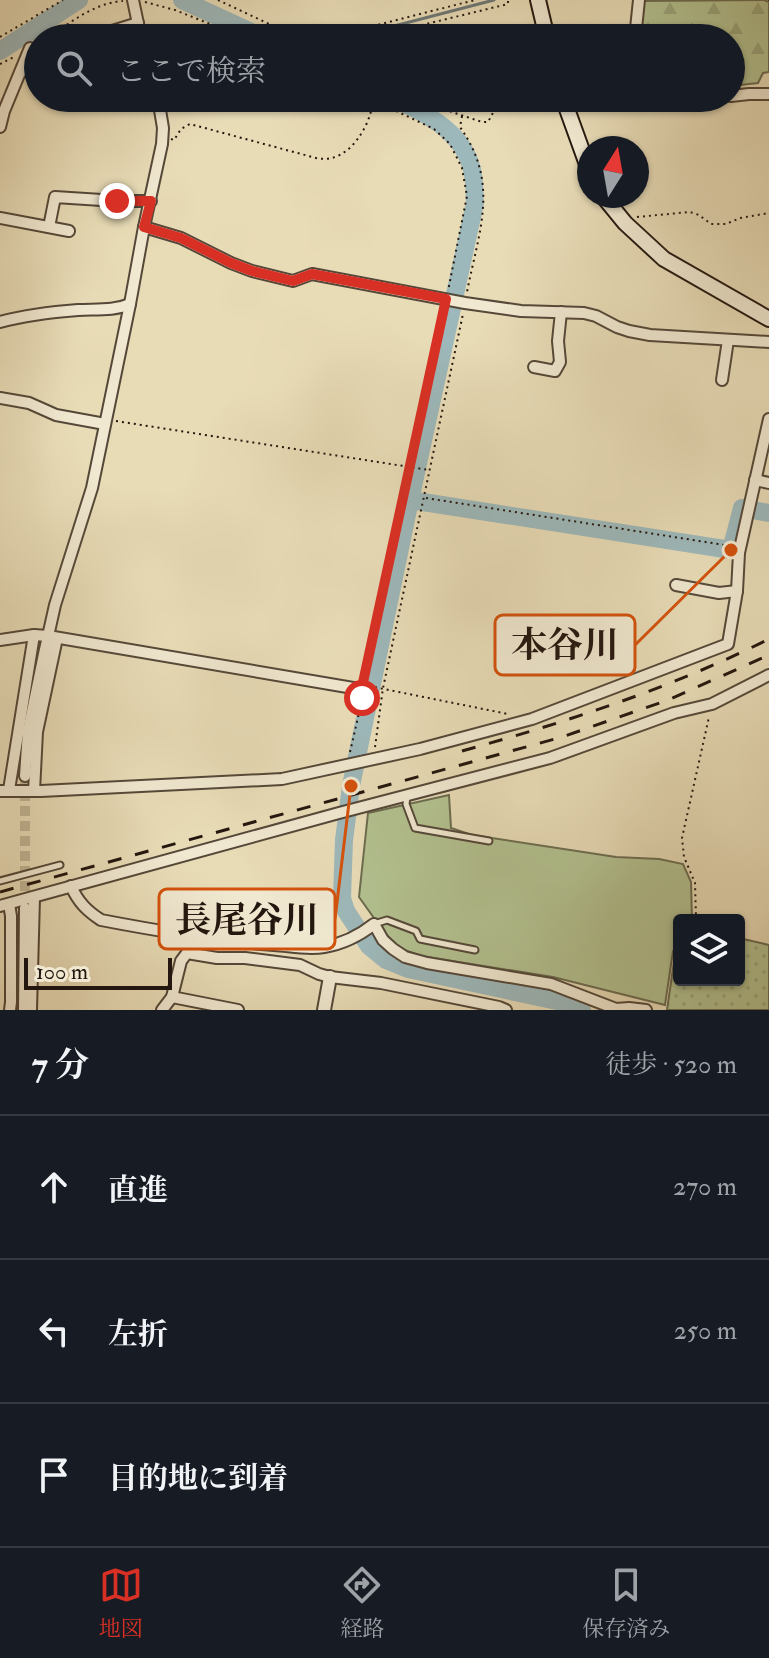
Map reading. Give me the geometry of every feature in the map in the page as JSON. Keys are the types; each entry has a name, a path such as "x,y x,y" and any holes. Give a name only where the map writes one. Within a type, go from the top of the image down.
{"main road":[{"path":"538,0 544,24"},
{"path":"568,112 577,137"},
{"path":"613,208 664,259 769,319"}],"street":[{"path":"133,0 138,23 135,24"},
{"path":"636,24 639,0"},
{"path":"1,120 24,64"},
{"path":"745,94 769,94"},
{"path":"34,791 37,732 53,637 55,605 92,488 163,137 160,112"},
{"path":"49,227 55,197 151,201"},
{"path":"0,218 69,231"},
{"path":"144,227 181,238 240,267 293,281 312,274 521,311 596,316 617,327 640,333 769,342"},
{"path":"0,322 77,310 120,309 130,304"},
{"path":"534,367 555,371 560,362 558,341 561,312"},
{"path":"722,380 728,340"},
{"path":"0,398 29,403 56,415 105,422"},
{"path":"34,635 4,791 282,779 472,736 532,719 728,644 740,548 769,419"},
{"path":"755,480 769,483"},
{"path":"676,585 719,593 737,591"},
{"path":"0,640 34,635 53,637 363,690"},
{"path":"25,776 28,731 53,637"},
{"path":"10,1010 11,916 5,905 550,758 674,713 712,704 769,675"},
{"path":"71,886 78,901 101,920 241,943 303,948 322,948 355,937 373,926 383,940 405,957 551,984 616,1010 646,1010"},
{"path":"31,1010 34,897"},
{"path":"24,1010 25,908"},
{"path":"162,1010 172,997 181,961 187,953 300,965 330,977 381,983 474,1006 506,1010"},
{"path":"324,1010 330,977"},
{"path":"172,997 238,1010"}],"lane":[{"path":"407,795 406,804 415,828 489,841"},
{"path":"0,881 60,865"},
{"path":"373,926 387,920 416,931 420,939 475,950"}],"path":[{"path":"0,37 63,0"},
{"path":"218,0 269,24"},
{"path":"381,24 475,0"},
{"path":"426,24 508,4 508,0"},
{"path":"163,137 174,140 181,129 190,124 316,158 330,159 344,154 355,142 371,112"},
{"path":"349,765 466,206 467,186 450,144 434,129 398,112"},
{"path":"453,112 482,122 488,122 493,112"},
{"path":"372,760 382,688 431,470 484,203 481,167 460,127 462,116"},
{"path":"620,217 690,212 711,224 726,224 769,213"},
{"path":"105,422 431,470"},
{"path":"424,498 740,548"},
{"path":"363,690 382,688 532,719"},
{"path":"696,914 695,883 681,848 712,704"}],"green space":[{"path":"643,1 769,2 769,72 763,73 758,83 745,84 745,24 640,24"},
{"path":"449,795 451,828 472,835 683,864 691,882 692,914 673,914 673,951 665,1005 553,977 421,956 399,948 359,897 368,813"},
{"path":"745,939 769,945 769,1010 667,1010 673,969 673,986 745,986"}],"waterway":[{"path":"42,24 79,0"},
{"path":"182,0 234,24"},
{"path":"402,24 494,0"},
{"path":"0,51 24,36"},
{"path":"421,112 450,133 466,154 474,179 475,203 351,786 344,840 342,898 346,911 369,946 386,960 408,969 574,1005 582,1010"},
{"path":"410,500 731,550 742,508 745,508"},
{"path":"752,510 769,513"}],"tunnel":[{"path":"25,776 25,906"}],"railway":[{"path":"462,751 618,702 694,673 769,639"},
{"path":"0,892 562,737 668,700 769,655"}],"place":[{"name":"本谷川","path":"731,550"},
{"name":"長尾谷川","path":"351,786"}],"route":[{"path":"117,201 151,201 144,227 181,238 252,271 293,281 312,274 446,299 362,698"}]}
